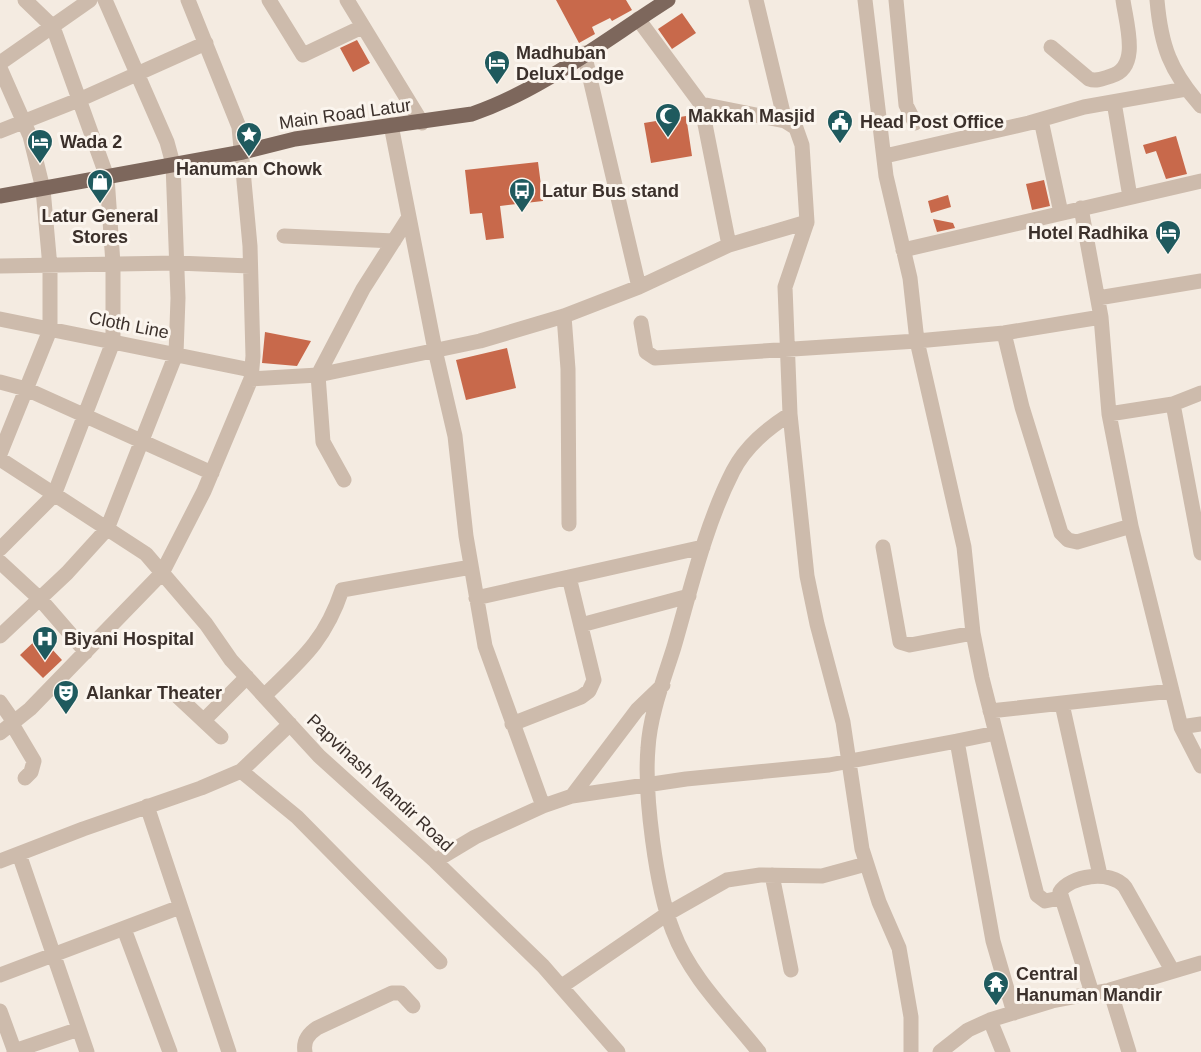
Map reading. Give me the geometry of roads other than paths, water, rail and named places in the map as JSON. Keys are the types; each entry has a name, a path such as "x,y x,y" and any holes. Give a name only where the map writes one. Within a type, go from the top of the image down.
{"main road":[{"name":"Main Road Latur","path":"0,196 243,152 295,139 391,125 422,123 472,114 494,107 668,0"}],"street":[{"path":"0,549 54,495 113,342 113,264 107,177 81,99 53,27 25,0"},
{"path":"0,63 90,0"},
{"path":"0,636 40,599 107,529 176,354 177,263 173,164 167,142 105,0"},
{"path":"9,726 87,652 162,573 212,473 251,375 250,267 243,152 239,127 188,0"},
{"path":"269,0 303,55 362,27"},
{"path":"346,0 422,123"},
{"path":"756,0 785,121"},
{"path":"865,0 886,176 910,278 917,341 964,547 974,633 990,711 1037,895 1045,901 1060,898"},
{"path":"896,0 906,105 915,123"},
{"path":"1094,81 1117,75 1128,62 1123,0"},
{"path":"1157,0 1160,31 1174,72 1201,106"},
{"path":"638,19 701,104 729,245"},
{"path":"0,131 81,99 206,43"},
{"path":"1051,47 1094,81 1108,103 1130,197"},
{"path":"584,53 639,288"},
{"path":"0,68 24,122 44,189 50,267 50,330 0,454"},
{"path":"885,156 1108,103 1186,89"},
{"path":"701,104 785,121 796,128 802,145 807,222 785,287 790,414 807,576 817,624 835,689 866,864 899,948 911,1017 911,1052"},
{"path":"1041,120 1061,213"},
{"path":"391,125 435,350 455,436 471,567 485,646 543,806"},
{"path":"903,250 1201,181"},
{"path":"1081,208 1101,317 1109,414 1131,526 1181,727 1201,766"},
{"path":"344,480 323,442 318,375 363,290 409,217"},
{"name":"Cloth Line","path":"0,319 176,354 251,375 318,375 480,341 564,316 639,288 729,245 807,222"},
{"path":"284,236 394,241"},
{"path":"0,266 50,267 177,263 250,267"},
{"path":"1098,298 1201,281"},
{"path":"564,316 568,369 569,524"},
{"path":"641,323 646,352 655,358 917,341 1004,333 1101,317"},
{"path":"1004,333 1022,407 1061,532 1068,540 1077,542 1131,526"},
{"path":"0,382 26,389 212,473"},
{"path":"1109,414 1173,405 1201,393"},
{"path":"1173,405 1201,554"},
{"path":"759,1052 692,968 681,949 667,914 654,840 648,784 648,744 703,548 734,470 751,445 767,429 790,414"},
{"name":"Papvinash Mandir Road","path":"0,459 146,555 247,677 319,756 435,861 562,986 618,1052"},
{"path":"883,547 900,642 910,645 974,633"},
{"path":"476,598 703,548"},
{"path":"0,562 40,599 87,652"},
{"path":"264,696 308,653 323,634 342,590 471,567"},
{"path":"512,724 562,707 589,691 594,680 594,672 569,577"},
{"path":"581,625 689,596"},
{"path":"204,720 247,677"},
{"path":"572,796 637,710 663,685"},
{"path":"990,711 1172,691"},
{"path":"175,694 221,737"},
{"path":"0,702 9,726 34,761 32,772 25,778"},
{"path":"1062,704 1100,875"},
{"path":"0,861 241,771 290,724"},
{"path":"1181,727 1201,724"},
{"path":"435,861 475,837 543,806 572,796 648,784 849,762 996,733"},
{"path":"957,741 993,941 1014,1013"},
{"path":"241,771 297,817 440,962"},
{"path":"147,807 229,1052"},
{"path":"19,854 87,1052"},
{"path":"562,986 667,914 727,880 772,875 822,876 866,864"},
{"path":"772,875 790,970"},
{"path":"1092,993 1060,898 1061,889 1064,886 1100,875 1115,878 1125,887 1172,970"},
{"path":"0,975 180,907"},
{"path":"124,928 170,1052"},
{"path":"940,1052 968,1030 990,1020 1110,990 1201,963"},
{"path":"1110,990 1129,1052"},
{"path":"305,1052 304,1044 309,1034 317,1028 392,993 401,993 413,1006"},
{"path":"0,1011 15,1051 79,1029"},
{"path":"990,1020 1003,1052"}],"place":[{"name":"Madhuban Delux Lodge","path":"497,86"},
{"name":"Makkah Masjid","path":"668,139"},
{"name":"Head Post Office","path":"840,145"},
{"name":"Hanuman Chowk","path":"249,158"},
{"name":"Wada 2","path":"40,165"},
{"name":"Latur General Stores","path":"100,205"},
{"name":"Latur Bus stand","path":"522,214"},
{"name":"Hotel Radhika","path":"1168,256"},
{"name":"Biyani Hospital","path":"45,662"},
{"name":"Alankar Theater","path":"66,716"},
{"name":"Central Hanuman Mandir","path":"996,1007"}]}
